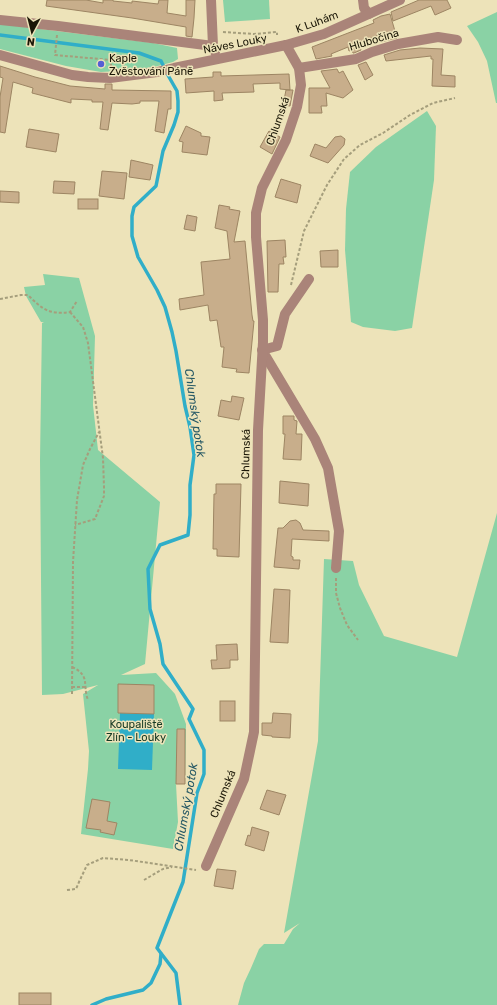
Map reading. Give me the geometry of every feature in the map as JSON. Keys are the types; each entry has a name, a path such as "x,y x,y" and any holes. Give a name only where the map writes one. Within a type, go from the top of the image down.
{"street":[{"name":"Náves Louky","path":"0,20 213,46 211,0"},
{"path":"363,0 364,8 369,14"},
{"name":"K Luhám","path":"286,45 324,34 400,0"},
{"name":"Hlubočina","path":"299,68 356,59 372,52 406,43 438,37 457,40"},
{"name":"Náves Louky","path":"0,55 72,75 110,78 157,72 286,45"},
{"name":"Chlumská","path":"206,866 244,779 254,732 258,423 263,342 263,320 256,237 256,213 262,188 286,140 297,107 301,85 299,68 286,45"},
{"path":"213,46 216,60"},
{"path":"309,279 286,314 277,346 262,350 315,439 328,468 340,530 336,568"}],"path":[{"path":"221,28 222,32 254,34 277,32 277,35 284,34"},
{"path":"56,37 55,55 112,60 110,78"},
{"path":"290,292 304,231 327,185 344,159 360,145 383,133 410,115 433,103 455,98"},
{"path":"0,299 28,295 46,310 59,314 70,312 77,301"},
{"path":"70,312 84,327 88,343 103,458 104,496 95,519 75,525"},
{"path":"72,694 73,562 77,500 84,464 99,432"},
{"path":"336,568 336,593 340,608 347,625 358,640"},
{"path":"72,667 79,671 85,678 85,692 88,700"},
{"path":"72,687 86,687"},
{"path":"67,890 76,889 87,865 103,858 129,860 190,869"},
{"path":"144,880 163,869 173,867"}],"green space":[{"path":"223,0 269,0 270,19 225,22"},
{"path":"497,12 496,103 487,61 478,42 467,26"},
{"path":"0,24 153,43 177,48 178,59 173,62 154,67 120,71 101,72 66,66 0,49"},
{"path":"427,111 436,126 434,180 412,328 395,331 363,327 351,322 345,250 346,209 350,172 376,147"},
{"name":"Koupaliště Zlín - Louky","path":"43,274 79,278 95,336 93,405 98,450 160,502 145,664 121,675 156,673 175,694 186,724 185,784 176,784 178,822 173,849 81,834 89,751 83,694 98,685 63,694 42,695 40,460 42,323 44,322 41,322 26,296 24,287 45,285"},
{"path":"497,513 497,1005 238,1005 244,983 259,949 264,944 284,944 293,929 300,923 284,933 318,741 324,559 353,561 359,585 384,636 457,657"}],"water":[{"path":"120,713 154,714 152,770 118,769"}],"building":[{"path":"47,0 86,0 103,3 103,0 113,0 132,3 132,1 158,4 159,0 168,0 167,13 186,16 186,0 195,0 192,37 186,36 186,27 46,6"},
{"path":"419,0 447,0 451,8 435,15 431,6 393,21 391,12"},
{"path":"390,14 397,38 381,42 379,35 358,43 361,50 354,53 352,50 349,51 348,47 331,54 332,56 316,59 312,47 374,23 373,20"},
{"path":"420,48 443,49 441,75 455,76 455,87 432,86 433,59 431,59 431,56 386,61 384,55 400,50"},
{"path":"366,62 373,75 365,80 358,65"},
{"path":"0,66 70,86 105,89 105,84 112,84 112,90 171,91 171,109 168,109 164,133 155,131 159,101 140,101 140,103 132,104 112,103 108,130 100,129 103,102 71,99 71,103 32,93 33,88 13,82 5,133 0,132 0,97 3,78 0,77"},
{"path":"337,69 339,73 343,71 353,90 343,98 326,93 327,106 321,106 322,113 309,113 309,88 330,88 321,71"},
{"path":"213,72 221,72 221,76 289,74 290,90 280,89 280,83 253,84 254,92 222,93 223,100 214,101 214,91 186,93 185,79 213,77"},
{"path":"286,90 293,90 290,106 283,105"},
{"path":"186,126 201,133 201,136 210,137 207,155 182,152 183,142 179,141"},
{"path":"29,129 59,134 56,152 26,147"},
{"path":"269,131 280,137 272,154 260,147"},
{"path":"341,136 345,139 344,145 328,163 310,156 315,144 326,148 335,137"},
{"path":"131,160 153,165 150,180 129,177"},
{"path":"102,171 127,173 124,199 99,196"},
{"path":"281,179 301,185 297,203 275,197"},
{"path":"54,181 75,182 74,194 53,193"},
{"path":"0,191 19,192 19,203 0,202"},
{"path":"78,199 98,199 98,209 78,209"},
{"path":"219,205 240,211 234,242 245,241 252,315 254,321 249,373 236,372 237,369 222,367 224,347 221,347 217,320 210,321 208,305 180,310 179,299 204,295 201,262 230,259 227,231 215,228"},
{"path":"187,215 197,217 195,231 184,229"},
{"path":"285,240 286,257 283,257 284,264 279,264 278,292 268,292 267,241"},
{"path":"338,250 338,267 321,267 320,251"},
{"path":"232,396 244,398 239,420 218,416 221,400 231,402"},
{"path":"283,416 294,416 294,420 297,421 296,434 302,434 301,460 283,459 285,434 283,434"},
{"path":"280,481 309,484 308,506 279,503"},
{"path":"216,484 241,484 239,557 217,556 217,549 213,549 214,494 216,494"},
{"path":"296,520 300,523 303,530 329,531 329,541 292,539 291,556 293,557 293,560 300,560 299,569 274,567 278,528 283,528 290,521"},
{"path":"274,589 290,590 288,643 270,642"},
{"path":"237,644 238,660 230,660 230,668 212,669 211,660 217,660 216,645"},
{"path":"118,684 154,685 154,714 118,713"},
{"path":"220,701 235,701 235,721 220,721"},
{"path":"273,713 291,714 290,738 262,735 262,723 272,723"},
{"path":"177,729 185,729 185,784 176,784"},
{"path":"267,790 286,795 279,815 260,809"},
{"path":"92,799 110,802 107,821 117,823 114,835 100,832 101,830 86,828"},
{"path":"252,827 269,832 264,851 245,845 248,835 250,836"},
{"path":"217,869 236,871 233,889 214,886"},
{"path":"19,993 51,993 51,1005 19,1005"}],"waterway":[{"name":"Chlumský potok","path":"0,35 139,53 161,61 177,91 178,112 163,151 156,186 134,207 132,216 132,236 138,257 165,307 176,351 194,455 190,485 188,535 160,545 148,569 150,609 160,644 163,664 193,709 189,719 204,750 204,774 197,793 183,882 157,948 176,973 180,1005"},
{"path":"92,1005 106,999 143,990 151,983 160,964 161,954"}],"place":[{"name":"Kaple Zvěstování Páně","path":"101,64"}]}
